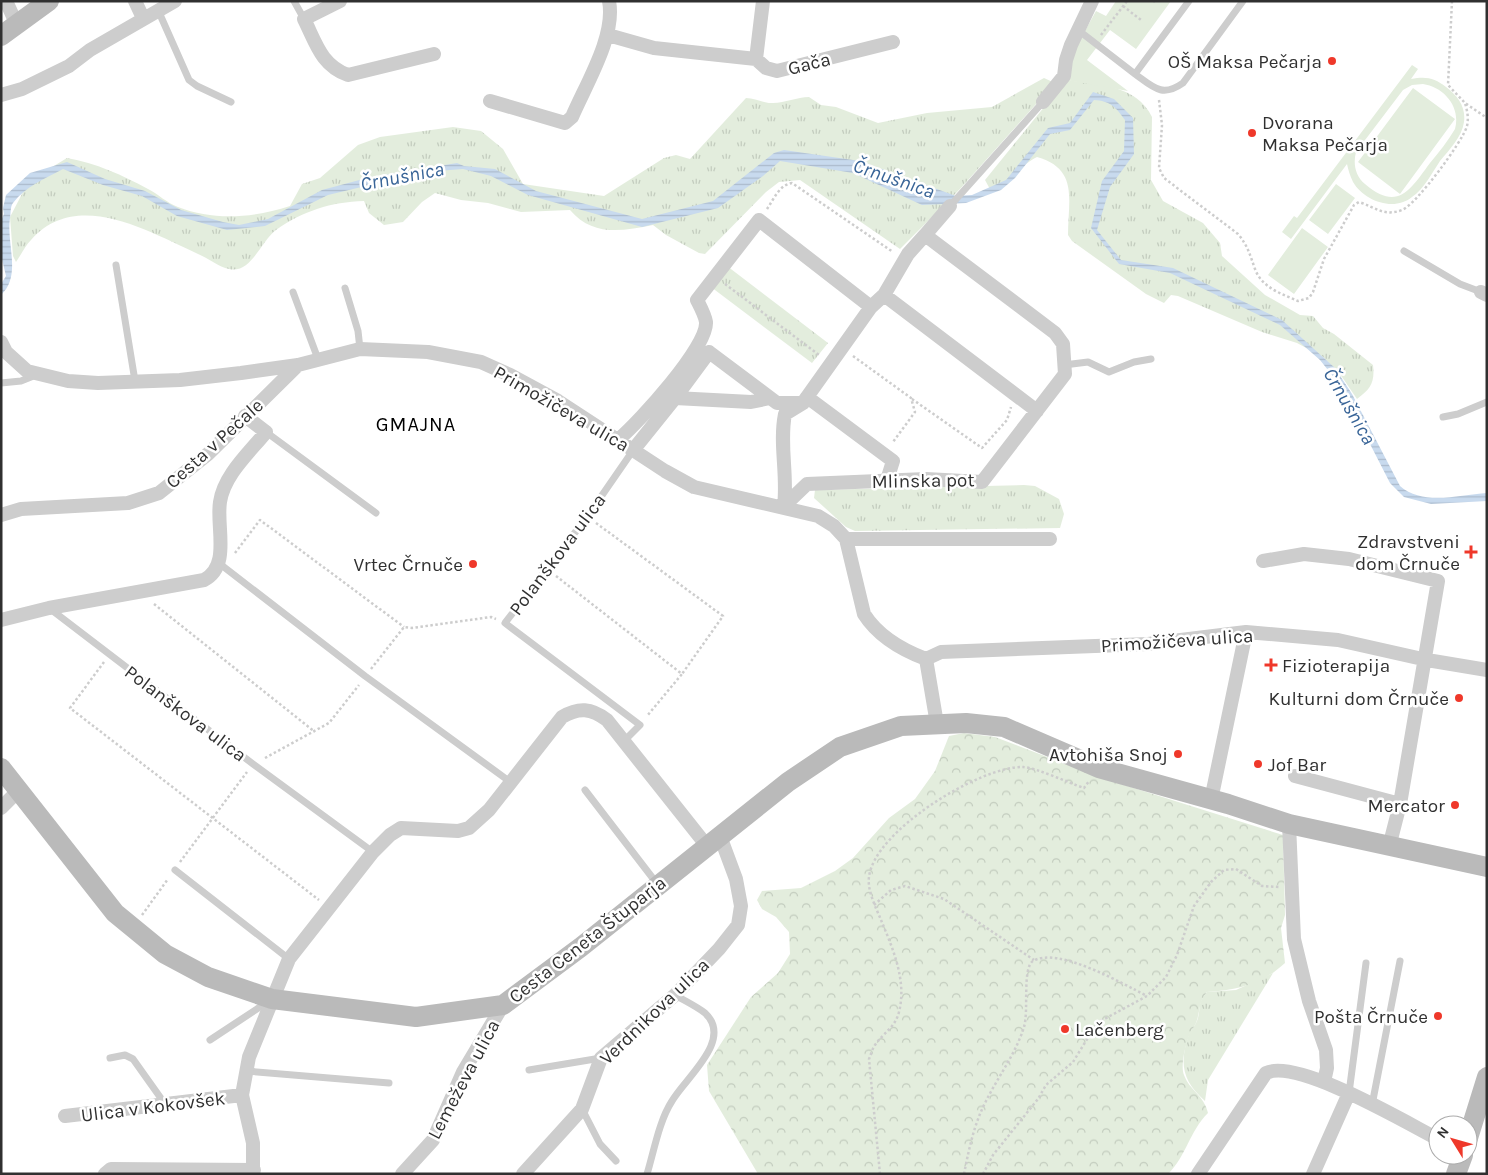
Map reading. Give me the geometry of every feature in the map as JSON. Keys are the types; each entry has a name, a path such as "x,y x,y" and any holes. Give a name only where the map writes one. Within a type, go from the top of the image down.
{"street":[{"path":"6,1 9,30"},
{"path":"9,30 49,1"},
{"path":"135,1 143,18"},
{"path":"1,94 22,89 69,66 90,50 175,1"},
{"path":"340,1 304,19 325,62 335,70 348,75 434,54"},
{"path":"490,101 565,123 572,117 608,35 611,14 608,1"},
{"path":"608,35 654,48 756,59 763,1"},
{"path":"1043,102 1064,76 1066,60 1092,1"},
{"name":"Gača","path":"756,59 766,68 778,71 893,42"},
{"path":"784,506 786,487 782,431 785,414 805,400 871,307 884,296 908,254 950,206"},
{"path":"634,449 676,398 704,348 706,322 697,300 759,220 871,307"},
{"name":"Mlinska pot","path":"784,506 807,484 887,480 982,482 1065,374 1063,344 1055,333 925,235"},
{"path":"884,296 1037,411"},
{"name":"Primožičeva ulica","path":"1,342 6,352 17,363 37,375 68,381 98,383 180,380 298,366 360,349 428,352 481,362 558,401 619,439 665,471 694,487 784,506 818,516 834,526 846,539"},
{"path":"704,348 777,403 805,400 893,461 887,480"},
{"path":"619,439 704,348"},
{"name":"Cesta v Pečale","path":"1,515 21,510 128,502 159,493 208,454 298,366"},
{"path":"676,398 751,402 770,398"},
{"path":"1,620 49,608 204,580 213,576 222,565 219,504 223,485 266,432 245,416"},
{"path":"937,724 926,659 894,643 871,624 864,614 846,539 1050,540"},
{"path":"1263,561 1304,554 1349,559 1438,581 1427,660 1400,804 1389,847"},
{"path":"1211,800 1246,632"},
{"name":"Primožičeva ulica","path":"926,659 941,652 1148,644 1246,632 1338,640 1427,660 1487,670"},
{"path":"272,999 289,959 373,852 390,835 401,828 458,831 469,828 489,810 509,781 562,717 572,711 584,709 595,712 607,720 714,841"},
{"name":"Cesta Ceneta Štuparja","path":"1,768 115,913 165,954 208,977 272,999 416,1017 502,1005 581,947 788,782 840,747 901,726 966,723 1004,727 1099,768 1289,824 1487,867"},
{"path":"1295,776 1400,804"},
{"path":"1,808 18,790"},
{"path":"1289,824 1293,879 1294,939 1309,1001 1326,1050 1327,1068 1324,1082"},
{"name":"Verdnikova ulica","path":"523,1174 582,1109 601,1058 675,995 719,949 738,925 741,906 736,879 714,841"},
{"name":"Ulica v Kokovšek","path":"105,1174 111,1170 254,1172 253,1143 242,1095 249,1057 272,999"},
{"name":"Lemeževa ulica","path":"402,1174 433,1140 463,1072 502,1005"},
{"path":"1198,1174 1266,1073 1273,1069 1283,1070 1324,1082 1428,1134"},
{"path":"1475,1115 1487,1077"},
{"path":"1313,1174 1349,1093"},
{"name":"Ulica v Kokovšek","path":"65,1116 242,1095"}],"lane":[{"path":"294,1 304,19"},
{"path":"1135,74 1189,1"},
{"path":"1078,30 1153,87 1164,92 1174,90 1183,83 1243,1"},
{"path":"158,10 189,80 231,102"},
{"path":"950,206 1043,102"},
{"path":"1404,251 1460,284 1484,293"},
{"path":"116,264 135,381"},
{"path":"345,288 358,331 360,349"},
{"path":"293,292 318,359"},
{"path":"1063,365 1088,362 1109,372 1134,362 1151,359"},
{"path":"1,383 21,381 37,375"},
{"path":"1443,417 1458,414 1487,402"},
{"path":"266,432 376,513"},
{"name":"Polanškova ulica","path":"634,449 587,517 505,623 640,725"},
{"path":"222,565 365,676 509,781"},
{"name":"Polanškova ulica","path":"49,608 253,764 373,852"},
{"path":"624,741 640,725"},
{"path":"585,790 658,886"},
{"path":"175,870 289,959"},
{"path":"1372,1105 1400,961"},
{"path":"1349,1093 1366,963"},
{"path":"646,1174 671,1102 704,1060 713,1043 715,1027 711,1020 704,1012 675,995"},
{"path":"210,1040 272,999"},
{"path":"110,1058 125,1055 133,1059 165,1104"},
{"path":"529,1070 601,1058"},
{"path":"246,1071 389,1084"},
{"path":"582,1109 600,1144 616,1161"}],"path":[{"path":"1452,1 1448,85 1465,103 1487,118"},
{"path":"1123,6 1141,20"},
{"path":"1164,92 1159,97 1162,125 1159,168 1164,178 1238,234 1246,243 1255,270 1266,285 1298,301 1309,298 1313,292 1324,259 1354,205 1359,202 1374,210 1394,212 1410,207 1464,136 1468,123 1465,103"},
{"path":"759,220 785,184 792,183 905,262"},
{"path":"714,276 826,369"},
{"path":"842,348 982,448 1007,420 1015,393"},
{"path":"883,454 915,412 911,398"},
{"path":"587,517 724,616 682,674 640,725"},
{"path":"222,565 260,520 404,627 412,628 491,617 505,623"},
{"path":"546,569 682,674"},
{"path":"140,592 315,732"},
{"path":"132,928 253,764 329,723 404,627"},
{"path":"110,654 70,708 212,820 329,907"},
{"path":"880,1174 869,1059 875,1045 891,1030 899,1012 901,976 874,904 869,878 874,858 915,815 939,799 1000,770 1024,767 1084,788 1099,768"},
{"path":"983,1174 993,1155 1038,1099 1046,1085 1072,1062 1097,1023 1146,996 1166,977 1177,955 1194,906 1211,882 1224,870 1236,869 1262,886 1276,888 1293,879"},
{"path":"874,904 891,890 905,886 944,899 1034,960"},
{"path":"964,1174 971,1139 985,1103 1024,1026 1028,1004 1026,971 1034,960 1048,957 1072,962 1146,996"}],"green space":[{"path":"1116,1 1171,1 1136,49 1110,30 1087,60 1128,91 1066,80 1076,47 1096,11 1106,16"},
{"path":"1412,65 1418,69 1411,79 1426,78 1434,80 1454,94 1464,111 1463,128 1455,143 1416,194 1397,204 1388,204 1372,199 1358,189 1353,182 1347,164 1291,239 1282,232 1294,216 1297,218","holes":["1423,84 1431,86 1444,94 1453,106 1456,121 1455,129 1409,189 1395,197 1376,192 1359,177 1355,165 1356,152 1403,90 1412,85"]},
{"path":"1044,78 1055,83 960,189 900,249 800,180 779,182 766,192 705,254 699,253 666,235 653,225 608,230 588,225 570,210 521,212 488,203 461,200 435,193 422,202 403,222 384,225 369,213 364,201 340,203 307,213 276,230 250,262 244,267 237,269 221,266 136,226 113,219 91,216 70,217 49,225 29,242 16,262 13,256 10,217 23,192 44,172 67,158 99,166 119,174 152,191 166,201 192,211 220,216 248,215 290,206 302,184 320,178 358,145 380,137 453,127 481,131 503,149 523,184 604,196 664,158 676,155 690,159 746,98 770,103 809,97 821,105 836,107 878,123 927,113 992,107"},
{"path":"1066,80 1115,88 1137,98 1145,106 1152,117 1151,180 1163,201 1203,223 1220,243 1222,256 1265,295 1300,315 1313,316 1323,328 1334,334 1373,365 1373,381 1366,392 1357,399 1342,377 1323,357 1297,343 1262,332 1178,296 1171,295 1164,303 1146,294 1072,241 1068,235 1068,187 1060,169 1050,162 1037,157 991,191 985,180"},
{"path":"1413,88 1455,119 1400,194 1358,162"},
{"path":"1336,184 1355,198 1328,234 1309,220"},
{"path":"1302,228 1328,247 1294,294 1268,275"},
{"path":"727,266 828,343 812,363 711,287"},
{"path":"1035,486 1059,499 1064,514 1060,528 855,531 846,527 814,498 815,490"},
{"path":"964,733 995,737 1102,778 1283,835 1285,915 1281,928 1285,963 1267,977 1239,988 1207,992 1202,1000 1196,1022 1187,1042 1183,1060 1183,1071 1208,1113 1196,1128 1180,1159 1168,1174 758,1174 709,1091 707,1065 751,997 778,973 790,954 789,932 776,917 762,909 757,900 762,891 801,888 835,871 853,858 889,818 915,799 935,771 949,736"},
{"path":"1273,973 1208,1080 1205,1101 1197,1094 1187,1079 1184,1063 1186,1044 1189,1034 1197,1021 1200,1003 1207,992 1236,990"}],"water":[{"name":"Črnušnica","path":"1093,92 1114,99 1133,118 1134,154 1110,187 1097,230 1121,260 1173,268 1282,320 1335,368 1352,394 1400,486 1419,496 1430,498 1487,493 1487,501 1431,504 1404,497 1390,483 1349,403 1347,394 1320,360 1280,325 1170,273 1119,264 1091,228 1102,181 1124,151 1125,120 1112,105 1094,100 1070,130 1050,134 1015,178 1001,190 966,203 922,205 853,173 780,161 763,176 718,208 642,227 528,195 491,176 463,169 424,172 328,195 265,226 227,230 177,216 142,196 103,185 63,169 30,187 12,205 9,228 12,259 11,278 1,295 1,284 6,276 1,255 1,221 4,214 3,208 6,195 30,173 67,162 105,179 145,191 181,210 239,225 268,219 322,190 367,178 457,163 464,166 495,169 536,191 642,219 713,201 774,153 784,150 860,161 956,196 972,195 1006,180 1048,128 1070,123"}],"place":[{"name":"OŠ Maksa Pečarja","path":"1332,61"},
{"name":"Dvorana Maksa Pečarja","path":"1252,133"},
{"name":"Zdravstveni dom Črnuče","path":"1471,552"},
{"name":"Vrtec Črnuče","path":"473,564"},
{"name":"Fizioterapija","path":"1271,665"},
{"name":"Kulturni dom Črnuče","path":"1459,698"},
{"name":"Avtohiša Snoj","path":"1178,754"},
{"name":"Jof Bar","path":"1258,764"},
{"name":"Mercator","path":"1455,805"},
{"name":"Pošta Črnuče","path":"1438,1016"},
{"name":"Lačenberg","path":"1065,1029"}],"district":[{"name":"GMAJNA","path":"416,424"}]}
